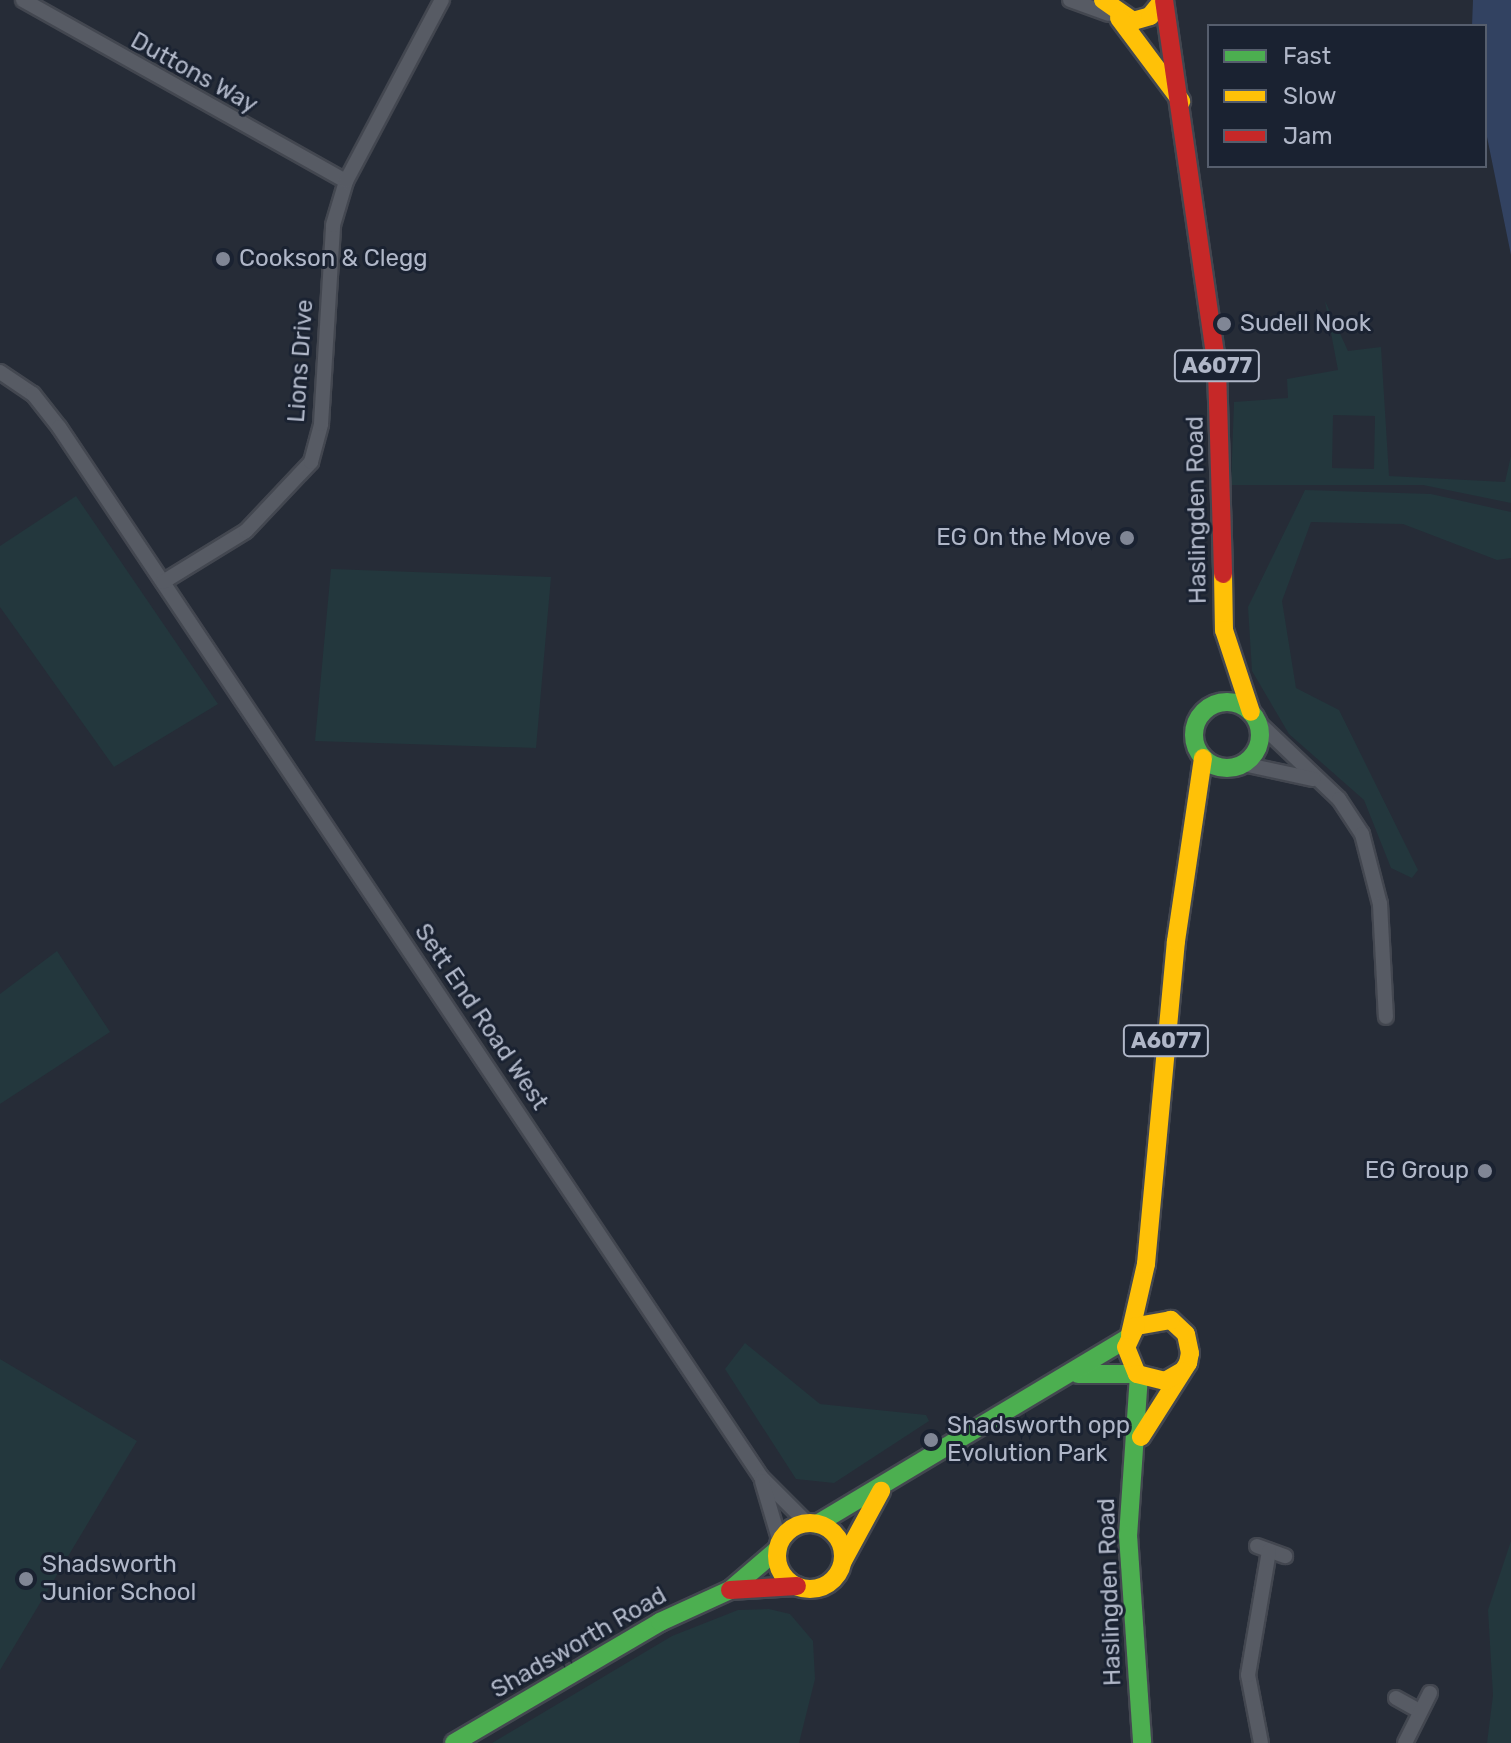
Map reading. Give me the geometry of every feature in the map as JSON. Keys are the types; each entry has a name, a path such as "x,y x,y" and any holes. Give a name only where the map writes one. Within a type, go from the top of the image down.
{"main road":[{"name":"A6077","path":"1103,0 1118,17 1144,19 1164,0"},
{"name":"Haslingden Road","path":"1164,0 1183,104 1218,378 1224,630 1215,678 1204,711"},
{"name":"Haslingden Road","path":"1118,17 1183,104"},
{"name":"Haslingden Road","path":"1224,630 1254,717"},
{"path":"1204,711 1233,703 1254,717"},
{"name":"A6077","path":"1138,1374 1127,1357 1129,1336 1146,1264 1176,941 1197,820 1203,758 1194,732 1204,711"},
{"name":"A6077","path":"1197,820 1257,750 1254,717"},
{"path":"1203,758 1222,768 1242,764"},
{"name":"A6077","path":"1146,1264 1171,1320 1190,1343 1182,1371"},
{"path":"1129,1336 1153,1318 1171,1320"},
{"name":"Shadsworth Road","path":"454,1743 660,1622 730,1590 779,1545 812,1523 883,1488 1129,1336"},
{"name":"Haslingden Road","path":"1138,1441 1182,1371"},
{"path":"1070,1375 1138,1374 1165,1381 1182,1371"},
{"name":"Haslingden Road","path":"1138,1374 1138,1441 1128,1535 1142,1743"},
{"name":"Shadsworth Road","path":"730,1590 827,1584 883,1488"},
{"path":"812,1523 840,1542 842,1561"},
{"path":"779,1545 781,1571 797,1586"}],"street":[{"name":"Duttons Way","path":"23,0 346,181"},
{"name":"Lions Drive","path":"163,582 246,531 311,462 321,424 333,225 346,181 442,0"},
{"path":"1070,0 1118,17"},
{"name":"Sett End Road West","path":"0,372 33,394 59,427 761,1477 812,1523"},
{"path":"1254,717 1313,779 1346,808 1369,849 1388,967 1386,1017"},
{"path":"1242,764 1313,779"},
{"name":"Sett End Road West","path":"761,1477 779,1545"},
{"path":"1261,1743 1248,1675 1263,1548 1285,1556"},
{"path":"1405,1743 1430,1693"},
{"path":"1396,1698 1419,1711"}],"shaded area":[{"path":"1325,301 1348,351 1381,347 1389,476 1505,482 1511,456 1511,503 1423,485 1231,485 1234,402 1288,398 1287,379 1338,370","holes":["1333,415 1375,416 1374,469 1332,468"]},
{"path":"1305,490 1431,494 1511,512 1511,558 1497,560 1403,524 1311,522 1282,601 1296,688 1339,710 1418,870 1412,878 1391,868 1364,800 1289,734 1252,671 1248,607"},
{"path":"76,496 218,704 114,767 0,607 0,546"},
{"path":"331,569 551,577 536,748 315,741"},
{"path":"57,951 110,1032 0,1104 0,994"},
{"path":"745,1343 820,1404 926,1415 929,1421 834,1483 796,1479 725,1369"},
{"name":"Shadsworth Junior School","path":"0,1359 137,1441 0,1670"},
{"path":"1511,1541 1511,1743 1487,1743 1493,1695 1488,1610"},
{"path":"769,1609 790,1614 813,1641 815,1679 799,1743 492,1743 672,1636 738,1610"}],"water":[{"path":"1473,0 1511,0 1511,255 1487,137 1487,24 1472,24"}],"traffic: fast":[{"path":"1227,702 1240,705 1250,712 1257,722 1260,735 1257,748 1250,758 1240,765 1227,768 1214,765 1204,758 1197,748 1194,735 1197,722 1204,712 1214,705 1227,702"},
{"path":"817,1524 1128,1338"},
{"path":"1078,1374 1137,1374"},
{"path":"1139,1375 1128,1535 1142,1743"},
{"path":"454,1743 660,1622 730,1590 778,1549"}],"traffic: slow":[{"path":"1103,0 1133,21 1150,16 1163,0"},
{"path":"1119,18 1181,101"},
{"path":"1223,574 1224,630 1251,712"},
{"path":"1130,1334 1146,1264 1176,941 1203,758"},
{"path":"1141,1437 1188,1363 1190,1353 1186,1334 1171,1320 1136,1326 1126,1347 1137,1374 1165,1381 1182,1371"},
{"path":"843,1561 881,1491"},
{"path":"810,1523 833,1533 843,1556 833,1579 810,1589 787,1579 777,1556 787,1533 810,1523"}],"traffic: jam":[{"path":"1164,0 1217,369 1223,574"},
{"path":"730,1590 797,1586"}],"place":[{"name":"Cookson & Clegg","path":"223,259"},
{"name":"Sudell Nook","path":"1224,324"},
{"name":"EG On the Move","path":"1127,538"},
{"name":"EG Group","path":"1485,1171"},
{"name":"Shadsworth opp Evolution Park","path":"931,1440"},
{"name":"Shadsworth Junior School","path":"26,1579"}]}
